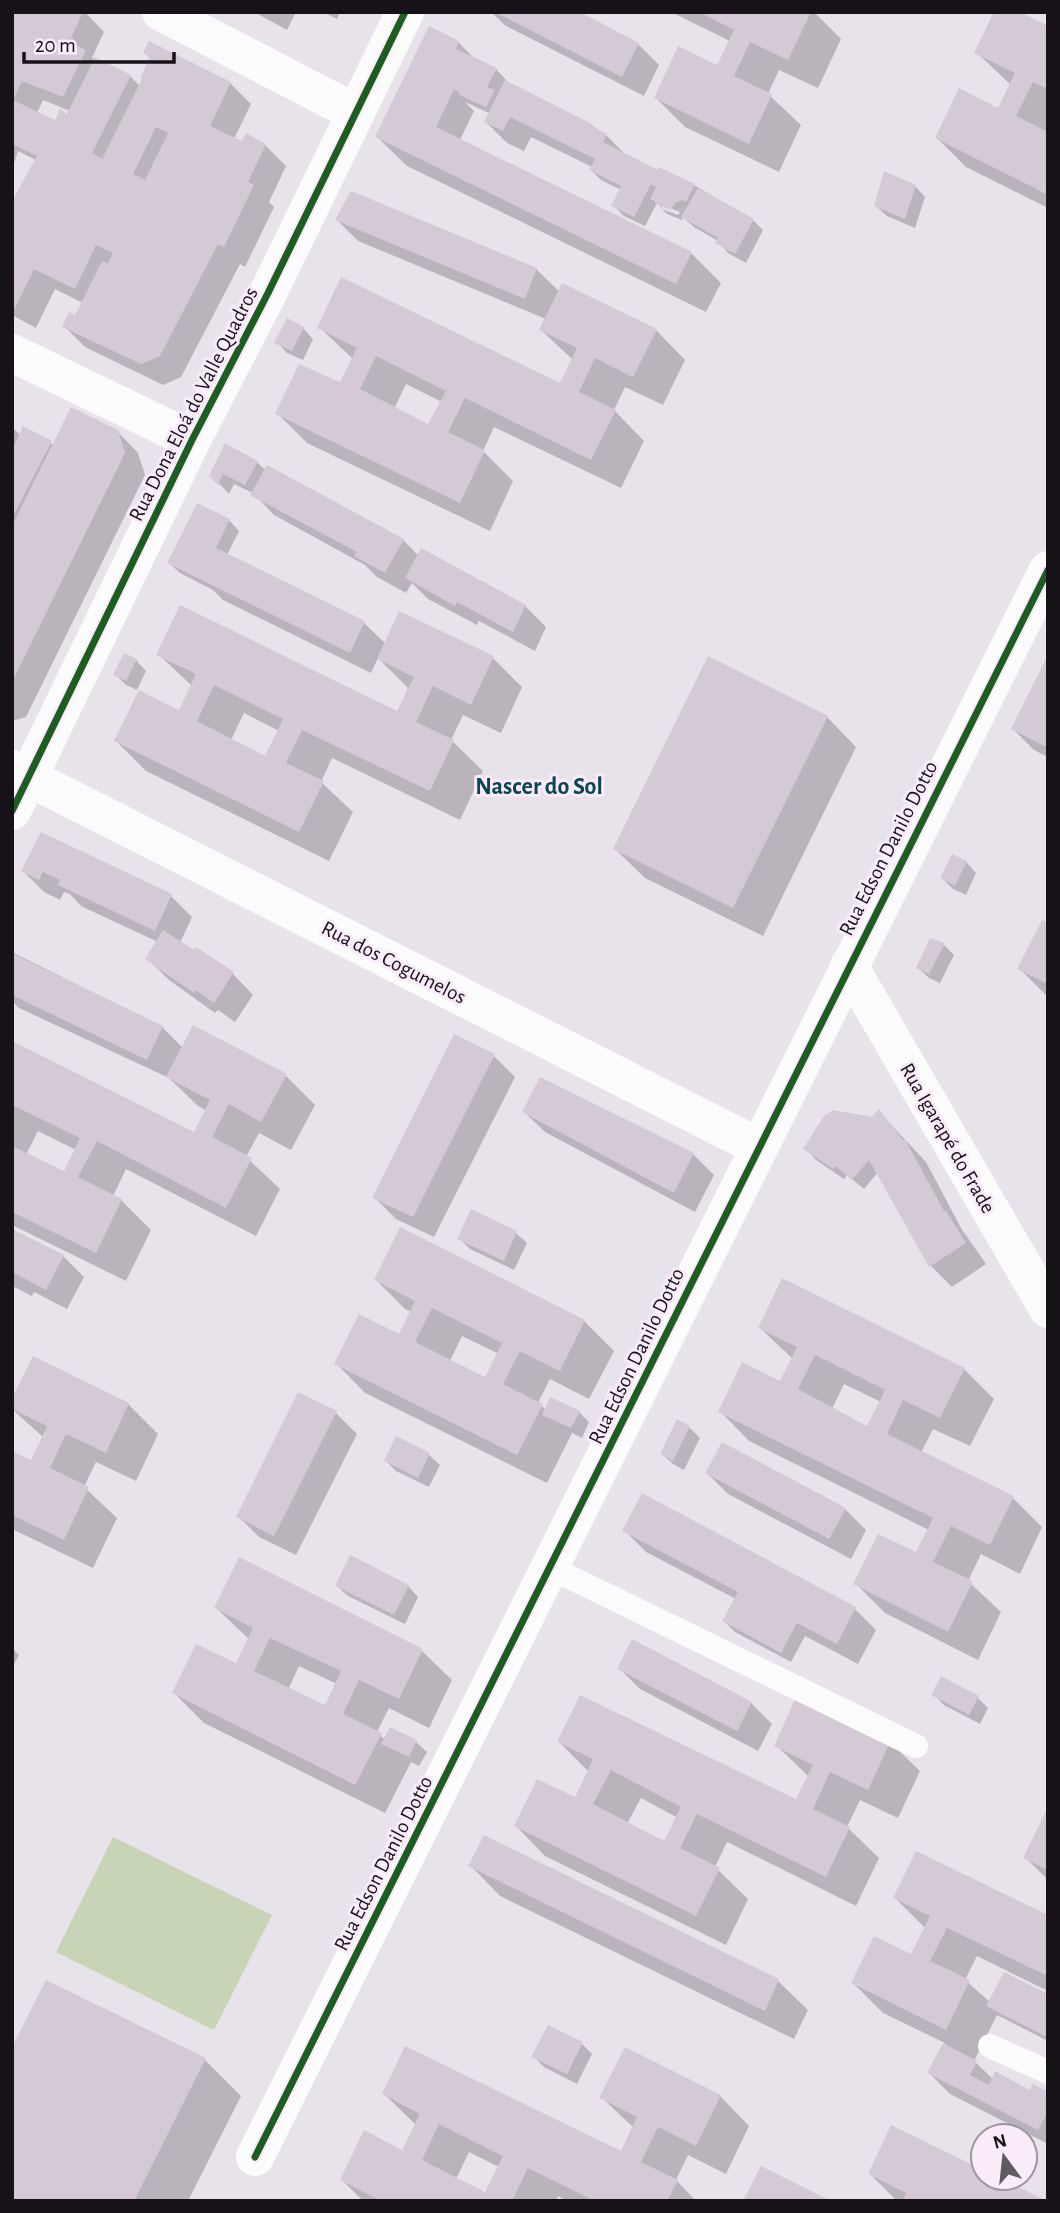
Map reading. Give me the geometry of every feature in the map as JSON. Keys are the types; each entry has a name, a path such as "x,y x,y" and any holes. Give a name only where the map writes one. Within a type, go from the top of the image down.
{"street":[{"path":"161,12 354,112"},
{"name":"Rua Dona Eloá do Valle Quadros","path":"18,786 268,293 405,12"},
{"path":"12,353 192,440"},
{"name":"Rua Edson Danilo Dotto","path":"255,2157 1048,570"},
{"name":"Rua dos Cogumelos","path":"18,786 759,1147"},
{"name":"Rua Igarapé do Frade","path":"849,966 1048,1309"}],"lane":[{"path":"551,1568 916,1746"},
{"path":"990,2046 1048,2072"}],"green space":[{"path":"113,1837 272,1915 214,2030 56,1952"}],"building":[{"path":"12,12 83,12 69,42 86,50 63,97 22,81 13,100 55,120 60,109 67,114 95,57 131,75 92,153 102,159 142,79 140,78 150,57 143,53 149,41 231,82 210,126 242,141 246,133 266,144 248,182 254,185 224,247 218,244 160,356 141,364 62,327 69,312 75,315 102,261 108,263 113,253 96,245 75,289 34,269 15,308 12,307 12,201 37,156 12,144","holes":["156,127 168,133 145,180 133,174"]},
{"path":"495,12 580,12 639,43 622,77"},
{"path":"699,12 811,12 788,60 750,42 734,76 772,94 749,144 654,98 678,46 717,65 734,30"},
{"path":"994,12 1020,12 1048,26 1048,89 1033,82 1016,116 1048,132 1048,195 935,138 959,88 998,108 1015,73 974,53"},
{"path":"429,26 459,41 456,49 497,68 487,87 495,90 486,107 459,95 454,89 436,127 692,252 676,284 375,137"},
{"path":"505,80 592,124 591,126 607,134 603,142 658,170 659,167 695,184 686,202 682,200 675,203 671,210 655,203 650,199 656,187 651,184 634,217 611,206 621,186 589,170 595,159 510,117 503,131 484,122"},
{"path":"884,171 916,185 905,219 874,206"},
{"path":"698,188 754,219 735,254 715,243 718,238 681,217"},
{"path":"351,191 537,268 525,299 335,220"},
{"path":"341,277 560,383 577,348 539,330 562,283 657,329 633,377 595,358 579,392 616,410 591,460 465,398 448,432 485,450 460,503 275,414 299,364 340,382 357,348 317,328","holes":["376,356 446,391 428,424 360,389"]},
{"path":"287,318 304,327 292,351 274,343"},
{"path":"71,407 118,430 125,453 12,682 12,526"},
{"path":"23,426 52,441 12,518 12,443 15,444"},
{"path":"225,443 258,461 245,485 223,474 218,485 209,476"},
{"path":"267,465 404,539 385,573 354,556 357,552 250,495"},
{"path":"197,503 230,519 216,548 365,621 350,653 167,563"},
{"path":"421,548 526,605 513,632 457,602 455,606 405,578"},
{"path":"180,605 397,711 414,677 377,659 399,611 494,656 471,705 433,686 416,722 454,740 430,791 302,730 286,763 324,781 299,832 114,741 139,690 179,710 196,674 156,655","holes":["214,685 283,719 265,756 197,721"]},
{"path":"124,653 137,659 126,681 113,675"},
{"path":"1048,655 1048,748 1011,729"},
{"path":"708,656 828,716 733,908 613,849"},
{"path":"41,832 172,894 155,931 58,885 60,880 43,872 39,880 21,871"},
{"path":"952,854 967,861 955,886 940,878"},
{"path":"1042,920 1048,923 1048,984 1017,969"},
{"path":"163,930 194,950 196,947 234,972 214,1003 196,990 194,993 145,959"},
{"path":"930,938 945,943 929,974 916,968"},
{"path":"12,953 163,1026 147,1060 12,995"},
{"path":"193,1025 287,1074 261,1122 229,1104 212,1137 252,1158 226,1208 97,1141 78,1177 122,1199 96,1253 12,1212 12,1146 64,1171 80,1138 12,1105 12,1041 194,1132 210,1100 166,1077"},
{"path":"454,1034 495,1054 413,1217 372,1198"},
{"path":"540,1077 694,1153 674,1193 522,1112"},
{"path":"879,1109 903,1140 905,1139 944,1211 966,1243 929,1267 869,1160 852,1180 836,1166 833,1169 803,1149 824,1116 833,1110 872,1117"},
{"path":"471,1209 517,1231 504,1261 457,1239"},
{"path":"400,1227 585,1320 560,1371 520,1351 503,1384 543,1404 517,1455 334,1364 359,1314 399,1334 415,1301 374,1280","holes":["432,1308 502,1343 485,1377 415,1342"]},
{"path":"12,1229 64,1255 46,1290 12,1272"},
{"path":"782,1278 965,1368 940,1418 903,1400 887,1434 1014,1496 990,1545 951,1526 933,1562 973,1581 948,1632 853,1584 878,1534 916,1552 933,1518 718,1412 742,1362 780,1381 797,1347 758,1328","holes":["815,1355 885,1390 867,1426 798,1389"]},
{"path":"33,1356 129,1403 106,1453 66,1434 50,1468 89,1487 64,1540 12,1515 12,1451 31,1460 47,1426 12,1409 12,1398"},
{"path":"298,1392 337,1411 274,1536 236,1517"},
{"path":"550,1397 580,1411 571,1428 542,1415"},
{"path":"677,1419 690,1426 673,1461 660,1454"},
{"path":"396,1436 430,1453 418,1478 384,1461"},
{"path":"722,1442 846,1508 829,1539 705,1473"},
{"path":"642,1493 856,1607 837,1644 797,1623 781,1653 722,1621 738,1592 622,1531"},
{"path":"350,1555 409,1585 394,1615 335,1586"},
{"path":"239,1557 423,1649 399,1699 359,1680 343,1714 382,1733 355,1785 172,1693 196,1644 236,1663 253,1628 214,1608","holes":["270,1638 341,1671 325,1705 254,1671"]},
{"path":"632,1639 752,1702 737,1731 617,1669"},
{"path":"941,1676 979,1696 969,1715 931,1695"},
{"path":"580,1695 796,1799 813,1765 774,1746 797,1695 891,1740 868,1790 830,1772 813,1809 850,1827 826,1877 697,1814 680,1848 720,1868 696,1916 514,1826 537,1779 575,1797 593,1759 557,1742","holes":["611,1770 681,1807 664,1841 593,1804"]},
{"path":"390,1727 417,1740 409,1757 381,1744"},
{"path":"1048,1807 1048,1870 1023,1858"},
{"path":"484,1835 779,1979 765,2011 468,1866"},
{"path":"916,1851 1046,1914 1048,1910 1048,1976 947,1928 930,1961 970,1980 946,2030 851,1983 874,1936 911,1954 930,1916 893,1898"},
{"path":"1004,1972 1048,1994 1047,2037 986,2006"},
{"path":"46,1980 206,2058 134,2201 12,2201 12,2047"},
{"path":"548,2025 583,2042 567,2074 531,2057"},
{"path":"943,2043 977,2061 970,2075 989,2085 995,2071 1030,2090 1033,2084 1048,2092 1048,2112 1039,2128 1039,2122 1022,2122 927,2073"},
{"path":"405,2046 621,2151 637,2117 599,2098 625,2047 721,2095 696,2146 658,2127 641,2162 678,2180 667,2201 595,2201 528,2168 512,2201 381,2201 340,2180 364,2130 402,2150 420,2114 382,2094","holes":["439,2124 503,2156 485,2192 422,2160"]},
{"path":"891,2125 969,2163 969,2192 1029,2192 1047,2201 902,2201 906,2193 868,2174"},
{"path":"761,2166 831,2201 743,2201"}],"cycle path":[{"path":"12,811 192,440 268,293 405,12"},
{"path":"255,2157 1048,570"}],"district":[{"name":"Nascer do Sol","path":"539,786"}]}
